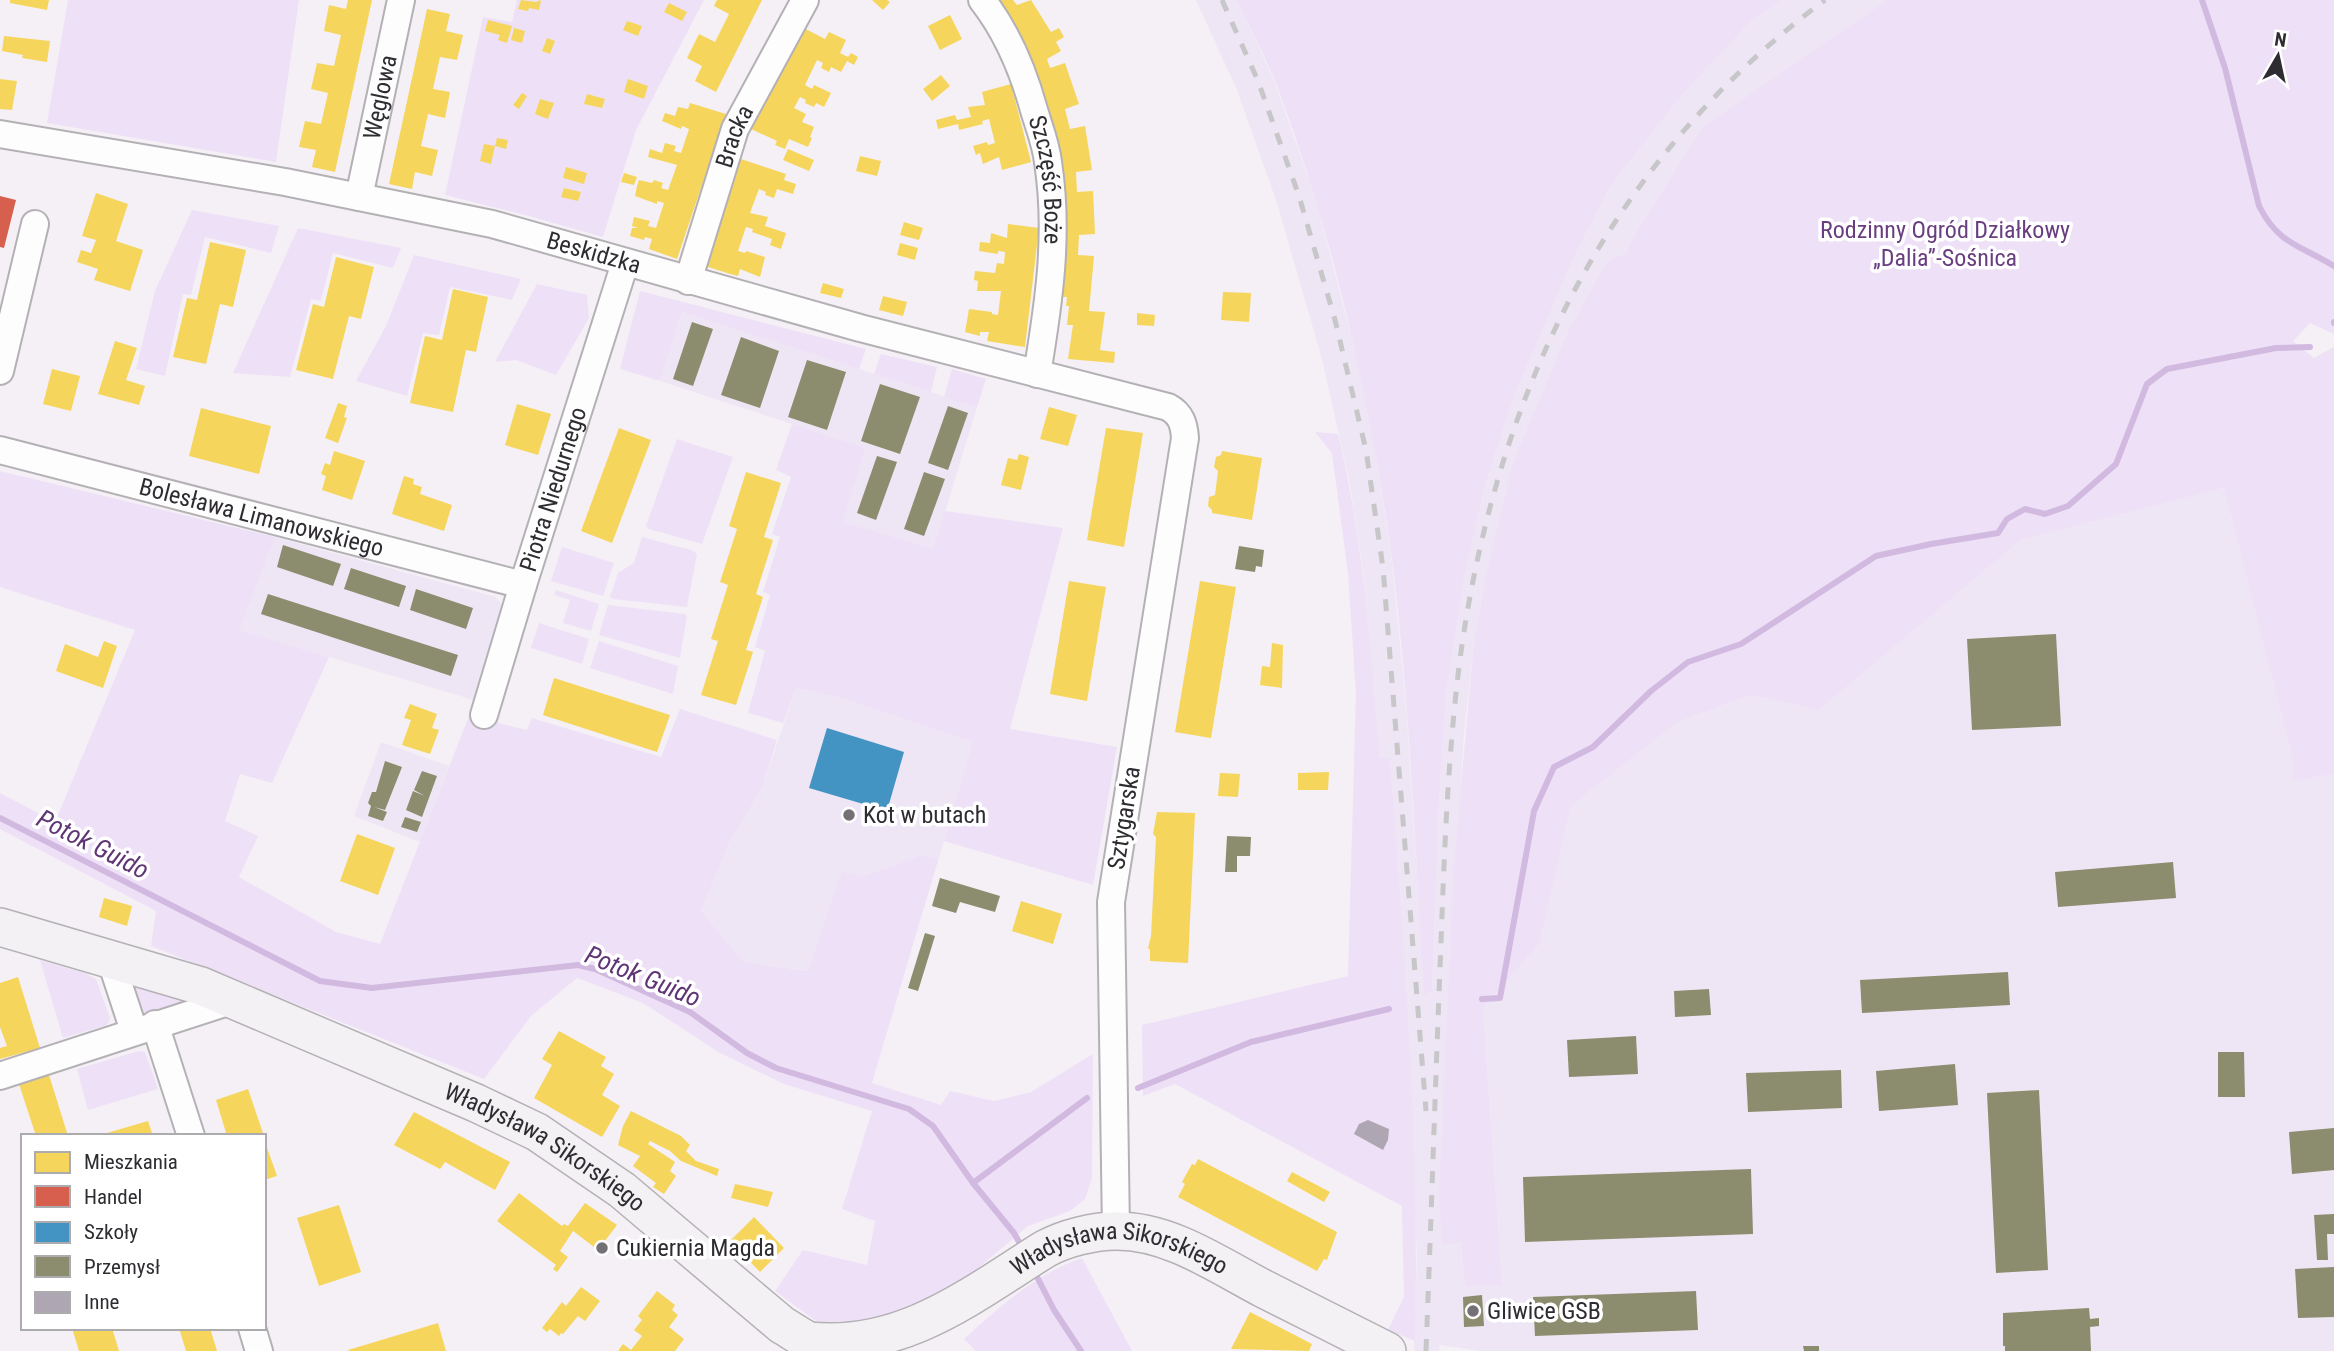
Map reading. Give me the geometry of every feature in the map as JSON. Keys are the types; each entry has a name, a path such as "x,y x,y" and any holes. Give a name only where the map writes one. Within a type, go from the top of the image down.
{"street":[{"name":"Węglowa","path":"359,197 401,0"},
{"name":"Bracka","path":"688,281 735,129 805,0"},
{"name":"Szczęść Boże","path":"982,0 1009,41 1024,73 1048,159 1054,205 1054,246 1051,288 1037,374"},
{"name":"Beskidzka","path":"0,134 166,161 492,224 688,281 1175,411"},
{"path":"0,371 35,224"},
{"name":"Piotra Niedurnego","path":"484,715 625,263"},
{"name":"Sztygarska","path":"1116,1231 1111,902 1185,438 1184,425 1175,411"},
{"name":"Bolesława Limanowskiego","path":"0,450 523,585"},
{"name":"Władysława Sikorskiego","path":"0,927 174,976 237,999 537,1132 622,1190 782,1325 809,1341 847,1350 891,1348 946,1321 1047,1248 1074,1238 1116,1231 1152,1235 1194,1252 1387,1351"},
{"path":"110,958 190,1134"},
{"path":"0,1076 237,999"},
{"path":"253,1330 259,1351"}],"shaded area":[{"path":"1196,0 1237,0 1274,80 1316,200 1358,362 1370,417 1391,554 1406,705 1425,994 1432,990 1446,693 1465,573 1485,486 1514,396 1575,255 1611,185 1682,95 1752,20 1781,0 1887,0 1702,127 1628,246 1628,252 1607,261 1570,327 1488,566 1474,641 1463,744 1442,1245 1461,1243 1465,1286 1502,1284 1483,1008 1540,943 1571,806 1678,722 1751,695 1819,710 2021,540 2224,488 2293,761 2293,781 2334,774 2334,1351 1480,1351 1440,1345 1439,1351 1414,1351 1417,1255 1390,758 1380,759 1362,564 1350,484 1322,359 1277,203 1237,90"},
{"path":"682,312 977,407 934,548 841,522 866,448 660,381"},
{"path":"275,537 495,597 503,605 474,700 238,630"},
{"name":"Kot w butach","path":"796,688 838,697 974,742 901,983 744,962 701,911 729,843 762,788"},
{"path":"381,742 449,766 420,842 354,816"}],"green space":[{"path":"68,0 299,0 276,162 47,123"},
{"path":"517,0 704,0 636,130 603,237 445,195 483,17 512,22"},
{"path":"1237,0 1781,0 1752,20 1682,95 1611,185 1575,255 1514,396 1485,486 1465,573 1446,693 1432,991 1424,995 1398,607 1372,433 1346,313 1314,195 1275,81"},
{"name":"Rodzinny Ogród Działkowy „Dalia”-Sośnica","path":"1887,0 2334,0 2334,334 2310,323 2293,341 2314,358 2334,347 2334,774 2293,781 2293,761 2224,488 2021,540 1819,710 1751,695 1678,722 1571,806 1540,943 1483,1008 1502,1285 1465,1286 1461,1243 1442,1245 1439,1196 1454,866 1474,641 1488,566 1513,463 1570,327 1607,261 1628,252 1628,246 1702,127"},
{"path":"192,210 279,226 271,253 205,237 191,295 183,294 165,376 136,369 155,291"},
{"path":"298,228 401,248 393,268 333,253 321,301 311,299 290,377 233,373"},
{"path":"414,255 521,279 512,300 450,287 439,335 423,333 407,396 356,381 386,326"},
{"path":"537,284 587,295 589,318 556,375 516,360 495,362"},
{"path":"640,291 866,349 859,369 682,312 660,381 620,369"},
{"path":"881,354 937,367 931,392 874,374"},
{"path":"952,369 986,379 977,407 944,397"},
{"path":"792,424 866,448 842,522 933,548 945,511 1063,528 1010,729 1117,747 1093,885 944,841 973,742 838,697 796,688 783,723 748,713 765,651 755,647 770,595 763,592 780,537 772,534 791,477 776,470"},
{"path":"1315,432 1338,434 1360,555 1380,758 1390,758 1413,1122 1415,1341 1388,1330 1404,1297 1402,1206 1175,1084 1143,1096 1142,1025 1348,976 1356,693 1348,573 1332,453"},
{"path":"677,439 733,457 702,544 646,526"},
{"path":"0,471 275,537 239,630 329,657 272,783 240,774 225,821 258,836 239,877 336,932 380,944 469,716 527,730 532,718 661,757 680,709 777,740 762,788 729,843 701,911 744,962 808,971 842,871 862,877 923,855 938,860 872,1083 941,1105 950,1091 994,1101 1031,1092 1093,1054 1092,1178 1085,1199 1070,1211 1028,1226 940,1300 895,1320 848,1325 816,1321 775,1291 803,1250 867,1265 875,1221 842,1209 872,1111 784,1084 720,1053 643,1003 577,978 531,1016 484,1079 151,946 156,911 0,829 0,793 55,822 135,630 0,587"},
{"path":"642,537 697,554 687,607 610,597 618,573 634,563"},
{"path":"562,547 614,563 603,596 551,581"},
{"path":"556,590 599,604 591,631 563,623 570,600 554,595"},
{"path":"608,605 685,614 687,616 680,658 599,635"},
{"path":"539,623 589,639 582,664 531,648"},
{"path":"599,641 678,666 673,694 590,668"},
{"path":"40,960 85,973 96,979 110,1018 107,1025 63,1038"},
{"path":"129,979 195,1000 141,1014"},
{"path":"139,1051 145,1052 158,1089 88,1110 77,1069"},
{"path":"1082,1258 1132,1351 976,1351 964,1339 1034,1282 1065,1264"}],"building: Mieszkania":[{"path":"10,0 49,0 47,10 10,3"},
{"path":"348,0 372,0 335,172 312,167 316,150 299,147 305,121 321,124 328,93 311,89 317,63 334,66 341,35 324,31 329,5 346,9"},
{"path":"521,0 541,0 539,10 518,9"},
{"path":"717,0 762,0 716,92 695,81 702,66 687,58 699,34 715,42 729,14 714,6"},
{"path":"872,0 887,0 890,2 883,10"},
{"path":"995,0 1013,0 1017,5 1031,0 1051,32 1059,28 1064,37 1056,42 1061,51 1047,59 1050,68 1065,63 1079,104 1065,109 1070,129 1085,126 1092,170 1076,172 1077,192 1093,191 1095,234 1079,235 1078,255 1094,256 1089,311 1105,312 1100,350 1115,352 1114,363 1068,359 1073,325 1067,325 1067,297 1061,297 1062,174 1056,131 1037,73"},
{"path":"669,3 687,12 682,21 664,12"},
{"path":"427,9 450,14 446,31 463,35 457,60 440,57 433,89 450,92 445,118 428,114 421,146 438,150 432,176 415,172 412,189 389,184"},
{"path":"950,15 962,39 940,50 928,26"},
{"path":"488,20 512,26 507,43 498,40 500,35 485,31"},
{"path":"627,21 642,26 638,36 623,30"},
{"path":"800,26 825,39 829,32 846,40 840,53 848,57 851,53 858,57 854,65 847,61 841,72 831,67 829,72 821,68 823,63 817,60 805,85 812,89 814,85 831,93 824,107 816,103 814,107 800,97 794,108 806,114 802,122 814,127 810,137 812,138 808,147 789,139 785,149 775,145 777,141 751,129"},
{"path":"514,28 525,31 522,43 511,40"},
{"path":"4,36 50,41 47,62 2,51"},
{"path":"547,38 555,41 550,54 542,51"},
{"path":"941,75 950,86 932,101 923,89"},
{"path":"0,79 17,81 12,110 0,109"},
{"path":"628,79 648,86 644,99 624,92"},
{"path":"1011,84 1031,162 1002,170 999,157 983,164 980,153 976,155 973,146 995,143 989,119 982,121 983,124 959,130 958,124 938,129 936,120 955,115 957,120 971,117 968,107 985,105 982,92"},
{"path":"522,93 527,96 519,109 513,105"},
{"path":"587,94 605,99 602,108 584,104"},
{"path":"540,99 554,103 548,119 535,114"},
{"path":"690,103 726,114 677,259 649,249 652,239 630,236 632,228 638,228 632,226 634,217 650,221 648,226 656,228 664,203 657,201 657,204 635,196 637,186 639,180 652,183 654,180 663,183 661,188 668,190 677,165 648,157 650,149 662,153 665,143 676,146 674,151 681,153 689,129 682,126 681,129 662,121 665,113 675,116 678,107 688,109"},
{"path":"497,138 508,140 506,149 495,146"},
{"path":"484,144 495,146 491,164 480,161"},
{"path":"788,149 814,160 809,171 783,160"},
{"path":"860,156 881,161 877,176 856,171"},
{"path":"738,158 786,174 784,180 796,184 793,194 777,189 774,198 759,189 750,213 768,217 765,226 786,233 781,249 770,245 772,239 746,227 738,251 765,257 760,277 740,269 738,276 702,265"},
{"path":"566,167 587,173 584,184 563,178"},
{"path":"624,173 637,177 634,185 621,182"},
{"path":"564,188 581,192 578,201 561,197"},
{"path":"96,193 128,204 116,241 143,250 130,291 94,280 98,269 77,262 81,250 91,253 96,240 82,236"},
{"path":"904,222 923,228 919,240 900,235"},
{"path":"1008,224 1039,228 1025,347 987,341 989,332 980,332 980,336 965,332 969,309 998,315 1001,291 977,291 978,281 974,280 975,271 995,273 997,263 1004,264 1005,252 998,251 998,254 979,251 980,242 990,243 991,233 1007,238"},
{"path":"210,242 246,250 233,307 220,304 206,364 173,357 187,298 197,300"},
{"path":"900,243 918,248 915,260 897,255"},
{"path":"336,257 374,267 361,319 349,316 333,379 296,370 313,304 324,307"},
{"path":"823,283 844,289 841,298 820,293"},
{"path":"453,289 488,297 476,352 466,350 453,412 410,403 425,336 442,340"},
{"path":"1223,292 1251,293 1249,322 1221,320"},
{"path":"883,296 907,302 903,316 879,310"},
{"path":"1137,313 1155,315 1154,326 1137,325"},
{"path":"115,341 137,348 126,380 145,386 139,405 98,394"},
{"path":"52,369 80,376 71,411 43,404"},
{"path":"338,403 347,406 344,417 347,418 338,443 325,438"},
{"path":"517,404 551,414 538,455 505,445"},
{"path":"1049,407 1077,415 1068,446 1040,439"},
{"path":"201,408 271,426 259,474 189,456"},
{"path":"619,428 651,440 612,543 581,531"},
{"path":"1106,428 1143,433 1124,547 1087,540"},
{"path":"334,451 365,461 352,500 322,490 326,476 321,474 325,463 330,465"},
{"path":"1222,451 1262,458 1252,520 1212,513 1208,506 1209,497 1215,495 1218,471 1214,467 1216,457 1221,455"},
{"path":"1019,454 1029,457 1021,490 1001,485 1008,458 1017,460"},
{"path":"746,472 781,483 764,537 773,540 756,594 763,597 746,650 753,652 736,705 701,695 718,641 711,639 728,585 720,582 737,529 729,526"},
{"path":"404,476 414,479 413,484 422,487 420,494 452,505 444,531 392,514"},
{"path":"1069,581 1106,587 1087,701 1050,694"},
{"path":"1200,581 1236,587 1211,738 1175,732"},
{"path":"104,641 117,646 103,688 56,671 65,644 98,657"},
{"path":"1272,643 1283,645 1282,688 1260,685 1262,666 1270,667"},
{"path":"554,678 670,715 657,752 543,715"},
{"path":"410,704 437,714 432,728 439,730 430,754 402,745 411,720 404,718"},
{"path":"1329,772 1328,790 1298,790 1298,773"},
{"path":"1220,773 1240,774 1238,797 1218,796"},
{"path":"1157,812 1195,813 1188,963 1150,961 1148,948 1151,936 1156,837 1153,834"},
{"path":"357,834 395,848 378,895 340,881"},
{"path":"104,898 132,906 127,926 99,917"},
{"path":"1021,901 1062,914 1053,944 1012,931"},
{"path":"18,977 40,1048 0,1059 0,1048 7,1046 0,1027 0,983"},
{"path":"559,1031 606,1057 601,1066 614,1074 602,1095 620,1106 602,1137 534,1098 552,1065 542,1059"},
{"path":"49,1075 67,1134 35,1134 19,1084"},
{"path":"248,1089 263,1134 226,1134 216,1100"},
{"path":"631,1111 681,1136 690,1145 686,1151 696,1161 719,1169 717,1176 681,1161 670,1151 650,1141 648,1144 675,1162 670,1171 676,1176 664,1194 653,1187 656,1183 633,1166 640,1156 618,1145 623,1126"},
{"path":"414,1112 510,1162 495,1190 445,1162 440,1169 394,1145"},
{"path":"148,1121 152,1134 103,1134"},
{"path":"266,1145 277,1176 266,1179"},
{"path":"1198,1159 1337,1232 1327,1260 1324,1259 1317,1271 1178,1197 1185,1184 1182,1182"},
{"path":"1292,1172 1330,1192 1324,1202 1287,1181"},
{"path":"735,1184 773,1192 768,1207 731,1198"},
{"path":"519,1193 562,1226 568,1226 585,1203 617,1225 598,1250 573,1231 560,1251 568,1257 557,1272 553,1269 556,1265 497,1221"},
{"path":"339,1205 361,1272 319,1286 297,1218"},
{"path":"754,1217 784,1248 760,1272 730,1241"},
{"path":"581,1287 600,1301 585,1321 578,1316 559,1336 550,1329 547,1332 542,1328 562,1302 566,1306"},
{"path":"657,1291 675,1305 672,1310 678,1315 669,1327 684,1339 675,1351 618,1351 623,1344 631,1350 642,1336 634,1330 642,1320 638,1316"},
{"path":"1250,1312 1312,1344 1309,1351 1231,1349"},
{"path":"438,1323 446,1351 348,1350"},
{"path":"73,1330 113,1330 119,1351 79,1351"},
{"path":"180,1330 211,1330 217,1351 186,1351"}],"building: Handel":[{"path":"0,196 16,200 4,248 0,247"}],"building: Szkoły":[{"path":"827,728 904,752 887,811 809,788"}],"building: Przemysł":[{"path":"692,322 713,329 693,386 673,379"},
{"path":"741,337 779,351 760,408 721,395"},
{"path":"807,360 846,372 827,430 788,417"},
{"path":"880,384 920,397 900,454 861,441"},
{"path":"948,406 968,413 948,470 928,463"},
{"path":"877,456 897,462 876,520 857,513"},
{"path":"924,472 945,479 924,536 904,529"},
{"path":"283,545 341,564 333,586 277,567"},
{"path":"1239,546 1264,550 1262,567 1256,566 1255,572 1235,569"},
{"path":"351,568 406,586 399,607 344,589"},
{"path":"416,589 473,608 466,629 410,610"},
{"path":"268,594 458,655 451,676 261,614"},
{"path":"2056,634 2061,726 1972,730 1967,639"},
{"path":"385,761 402,767 385,810 374,807 387,812 383,821 368,816 371,806 368,803 372,792 376,792"},
{"path":"422,771 437,776 422,817 406,810 413,791 425,796 414,790"},
{"path":"405,817 421,822 417,832 401,827"},
{"path":"1227,836 1251,837 1250,856 1237,856 1237,872 1225,872"},
{"path":"2173,862 2176,898 2058,907 2055,872"},
{"path":"940,878 1000,896 995,912 960,902 956,913 932,906"},
{"path":"925,933 935,936 918,991 908,988"},
{"path":"2008,972 2010,1005 1862,1013 1860,980"},
{"path":"1709,989 1711,1015 1675,1017 1674,991"},
{"path":"1636,1036 1638,1074 1569,1077 1567,1040"},
{"path":"2218,1052 2244,1052 2245,1097 2218,1097"},
{"path":"1955,1064 1958,1105 1879,1111 1876,1071"},
{"path":"1841,1070 1842,1108 1748,1112 1746,1073"},
{"path":"2039,1090 2048,1270 1996,1273 1987,1093"},
{"path":"2334,1128 2334,1170 2292,1174 2289,1132"},
{"path":"1751,1169 1753,1234 1525,1242 1523,1177"},
{"path":"2334,1214 2334,1234 2327,1234 2328,1260 2317,1260 2314,1215"},
{"path":"2334,1267 2334,1317 2298,1318 2295,1269"},
{"path":"1696,1291 1698,1330 1535,1336 1533,1297"},
{"name":"Gliwice GSB","path":"1482,1295 1484,1326 1464,1327 1463,1297"},
{"path":"2089,1308 2090,1319 2099,1318 2099,1326 2090,1327 2091,1351 2005,1351 2003,1313"},
{"path":"1803,1346 1819,1346 1819,1351 1804,1351"}],"building: Inne":[{"path":"1368,1120 1389,1129 1383,1150 1354,1134 1359,1124"}],"waterway":[{"path":"2202,0 2225,68 2259,206 2274,229 2283,237 2334,266"},
{"path":"1482,999 1500,998 1534,811 1554,767 1593,747 1651,691 1688,662 1741,644 1876,556 1998,533 2007,519 2025,509 2045,514 2068,506 2116,464 2147,384 2167,369 2276,348 2310,347"},
{"name":"Potok Guido","path":"0,818 320,981 372,988 578,965 595,969 690,1012 747,1053 776,1068 909,1109 933,1126 973,1183 1014,1233 1023,1249"},
{"path":"1138,1088 1251,1042 1389,1009"},
{"path":"973,1183 1087,1098"},
{"name":"Potok Guido","path":"1034,1271 1054,1310 1081,1351"}],"railway":[{"path":"1222,0 1258,81 1299,196 1335,320 1366,450 1383,568 1426,1111"},
{"path":"1426,1351 1443,890 1452,736 1460,659 1477,561 1502,467 1534,377 1574,291 1623,210 1681,134 1748,64 1825,0"}],"place":[{"name":"Kot w butach","path":"849,815"},
{"name":"Cukiernia Magda","path":"602,1248"},
{"name":"Gliwice GSB","path":"1473,1311"}]}
